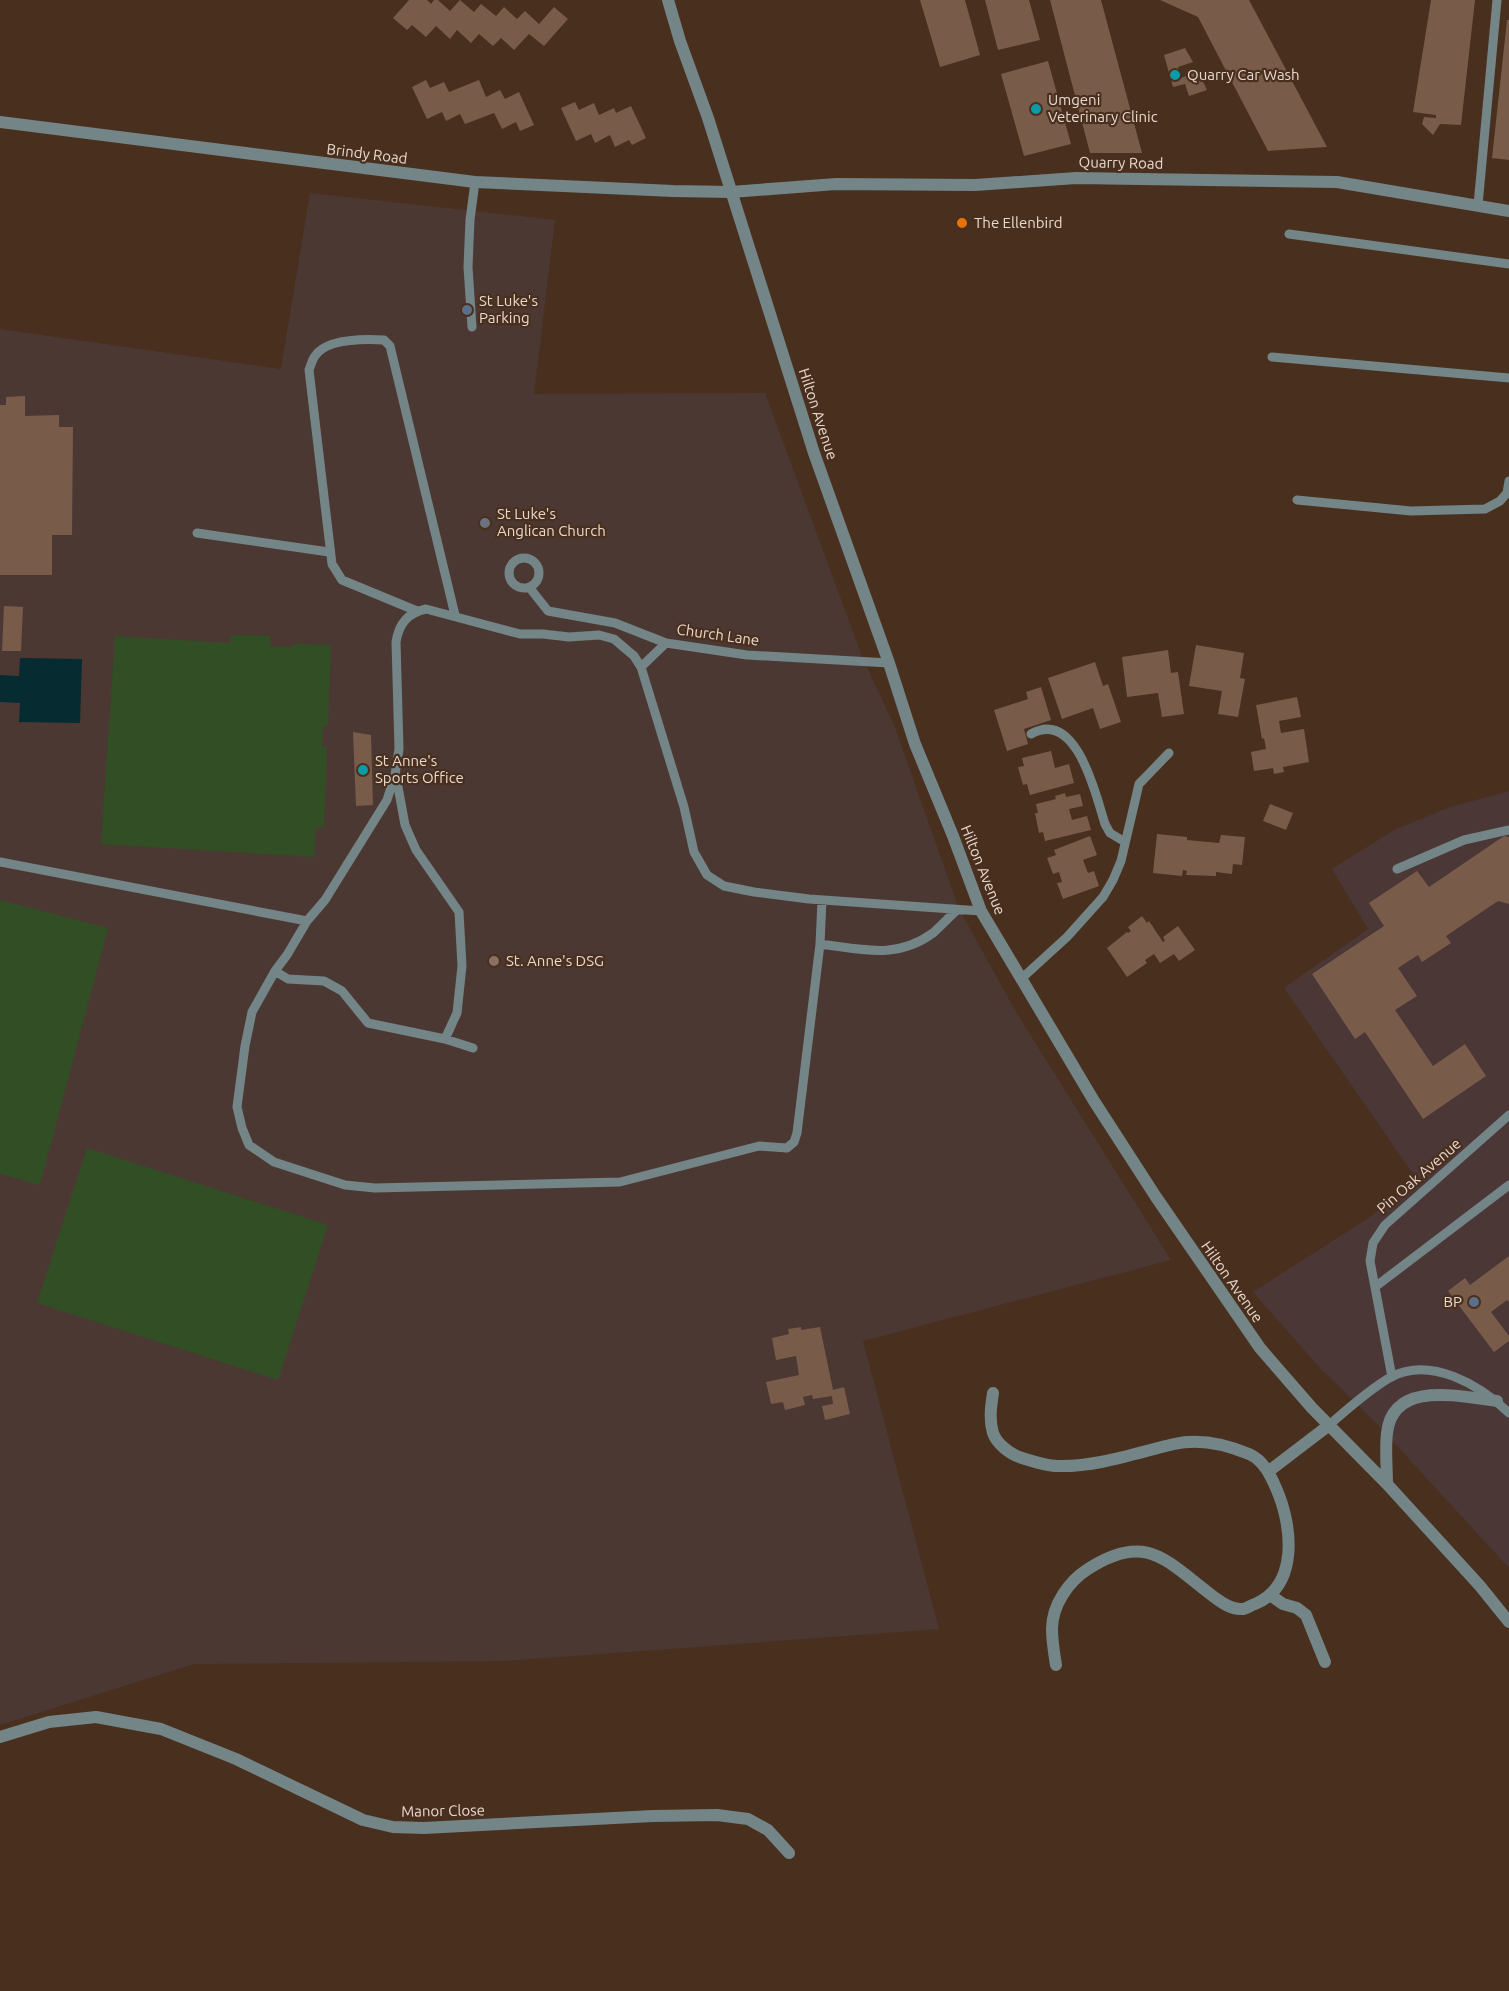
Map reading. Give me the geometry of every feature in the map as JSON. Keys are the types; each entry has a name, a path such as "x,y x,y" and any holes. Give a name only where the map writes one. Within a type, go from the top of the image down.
{"street":[{"name":"Hilton Avenue","path":"668,0 708,118 814,453 889,663 915,744 981,912 1094,1101 1155,1197 1260,1348 1328,1426 1387,1484 1509,1622"},
{"name":"Brindy Road","path":"0,122 475,182 673,192 731,192"},
{"name":"Quarry Road","path":"731,192 836,184 975,185 1076,178 1337,182 1509,211"},
{"path":"993,1393 990,1419 994,1435 1012,1454 1029,1461 1057,1466 1107,1461 1177,1443 1207,1442 1228,1446 1252,1456 1269,1471 1282,1501 1288,1527 1288,1554 1284,1574 1270,1595 1242,1609 1224,1605 1184,1572 1150,1552 1131,1550 1104,1558 1076,1576 1059,1601 1052,1627 1056,1665"},
{"path":"1387,1484 1387,1431 1393,1412 1407,1401 1424,1395 1497,1401"},
{"path":"1269,1471 1328,1426"},
{"path":"1270,1595 1306,1615 1325,1662"},
{"name":"Manor Close","path":"0,1737 49,1722 96,1717 161,1729 236,1759 363,1820 393,1827 424,1828 653,1816 717,1815 748,1820 768,1830 789,1853"}],"lane":[{"path":"1478,205 1497,0"},
{"path":"472,327 468,267 475,182"},
{"path":"1289,234 1509,264"},
{"path":"417,611 342,580 332,564 309,370 316,354 327,346 357,338 384,340 390,346 455,615"},
{"path":"1272,357 1509,378"},
{"path":"1297,500 1411,511 1485,509 1500,501 1507,493 1509,481"},
{"path":"197,533 329,552"},
{"name":"Church Lane","path":"529,587 548,611 615,623 666,642 747,655 889,663"},
{"path":"822,900 820,944 797,1133 794,1142 787,1148 759,1146 620,1182 375,1188 345,1185 274,1162 249,1145 242,1128 237,1107 252,1012 274,971 287,955 307,921 325,900 387,800 395,775 399,749 398,632 402,623 417,611 426,609 455,615 520,634 569,637 599,635 614,639 634,656 640,667 684,807 694,852 707,875 724,886 822,900 981,912"},
{"path":"640,667 666,642"},
{"path":"1031,734 1038,730 1052,729 1066,737 1074,746 1086,766 1105,824 1110,833 1125,842"},
{"path":"1021,979 1067,937 1103,897 1121,861 1139,784 1169,753"},
{"path":"395,775 405,825 416,850 459,912 462,966 457,1013 445,1039"},
{"path":"1397,869 1464,840 1509,830"},
{"path":"0,862 307,921"},
{"path":"820,944 886,952 903,948 923,940 957,910"},
{"path":"274,971 288,979 324,981 342,991 368,1023 445,1039 473,1048"},
{"name":"Pin Oak Avenue","path":"1392,1377 1370,1261 1373,1243 1385,1225 1509,1115"},
{"path":"1375,1287 1509,1185"},
{"path":"1328,1426 1392,1377 1418,1369 1472,1384 1497,1401 1509,1413"}],"shaded area":[{"name":"St. Anne's DSG","path":"310,193 555,220 534,394 765,393 863,659 894,725 959,909 1016,1012 1171,1260 863,1341 939,1629 506,1661 194,1664 0,1725 0,329 281,369"},
{"path":"1509,791 1509,1568 1375,1422 1319,1367 1253,1292 1367,1219 1418,1181 1284,988 1368,929 1332,869 1394,830 1450,807"}],"green space":[{"path":"231,635 270,636 270,646 331,645 328,726 323,726 322,747 327,747 324,828 316,828 314,857 101,844 115,636 230,643"},
{"path":"0,900 108,928 40,1185 0,1174"},
{"path":"87,1148 328,1225 278,1380 37,1303"}],"water":[{"path":"20,658 82,659 80,723 19,722 20,703 0,702 0,675 19,676"}],"building":[{"path":"409,0 427,0 431,4 434,0 438,0 450,11 460,0 474,12 481,4 496,16 504,7 517,19 525,11 539,24 554,7 568,19 544,46 529,34 514,50 501,38 493,46 479,34 471,43 457,30 450,39 436,26 426,37 412,25 407,30 393,18"},
{"path":"920,0 965,0 980,55 940,67"},
{"path":"985,0 1029,0 1040,40 998,50"},
{"path":"1050,0 1101,0 1142,153 1090,153"},
{"path":"1160,0 1249,0 1327,147 1268,151 1198,17"},
{"path":"1431,0 1475,0 1461,125 1440,124 1433,135 1422,124 1424,117 1436,118 1436,115 1413,112"},
{"path":"1507,20 1509,20 1509,160 1492,158"},
{"name":"Quarry Car Wash","path":"1185,48 1193,62 1178,67 1181,78 1198,71 1207,90 1189,96 1185,84 1173,87 1164,55"},
{"name":"Umgeni Veterinary Clinic","path":"1048,61 1071,144 1024,156 1001,74"},
{"path":"426,80 430,88 444,82 449,92 479,80 486,97 500,90 505,99 519,92 534,125 520,131 516,122 502,129 494,113 465,124 460,114 446,121 442,112 427,119 412,87"},
{"path":"575,102 579,110 594,103 599,115 614,108 616,113 631,106 646,138 632,145 629,140 615,147 610,135 595,143 591,134 576,141 561,108"},
{"path":"25,396 25,416 59,415 59,427 73,427 72,535 52,535 52,575 0,575 0,405 6,405 6,397"},
{"path":"4,606 23,607 21,651 2,651"},
{"path":"1196,645 1244,653 1240,678 1245,679 1238,717 1218,714 1222,691 1189,686"},
{"path":"1168,650 1171,673 1178,672 1184,714 1162,717 1158,693 1127,697 1122,657"},
{"path":"1095,662 1103,686 1108,684 1121,722 1100,729 1093,708 1062,719 1048,678"},
{"path":"1041,687 1051,720 1024,729 1028,744 1007,751 994,710 1028,699 1026,692"},
{"path":"1297,697 1301,717 1279,721 1281,733 1304,729 1309,762 1283,767 1284,772 1274,774 1273,768 1254,771 1251,752 1266,749 1256,705"},
{"name":"St Anne's Sports Office","path":"353,732 371,735 373,805 356,806"},
{"path":"1051,751 1055,768 1069,764 1074,783 1030,795 1027,784 1023,785 1018,767 1024,766 1022,758"},
{"path":"1065,793 1066,797 1080,794 1083,806 1069,809 1072,820 1087,816 1091,830 1045,841 1043,832 1039,833 1035,813 1038,813 1036,804 1056,799 1055,796"},
{"path":"1270,804 1293,813 1286,830 1263,821"},
{"path":"1157,834 1219,843 1221,835 1245,837 1242,865 1233,864 1232,874 1216,872 1216,876 1186,875 1187,871 1183,870 1182,876 1153,873"},
{"path":"1090,836 1097,855 1083,860 1088,873 1094,871 1099,886 1063,899 1057,883 1062,882 1059,872 1053,874 1047,858 1056,855 1054,850"},
{"path":"1504,836 1509,837 1509,904 1498,901 1446,936 1451,943 1422,962 1418,955 1398,968 1417,996 1395,1010 1433,1066 1465,1044 1486,1076 1423,1119 1365,1032 1355,1039 1312,974 1384,926 1369,903 1417,871 1429,887"},
{"path":"1142,916 1147,923 1149,921 1163,942 1165,941 1163,937 1178,926 1195,950 1179,961 1174,954 1160,963 1154,954 1145,960 1147,963 1127,977 1107,948 1131,931 1128,927"},
{"path":"1509,1256 1509,1302 1507,1300 1491,1312 1509,1336 1509,1341 1494,1352 1448,1291 1465,1278 1470,1285"},
{"path":"801,1327 801,1330 820,1327 833,1390 844,1387 850,1414 825,1420 822,1406 833,1404 832,1396 813,1399 812,1395 803,1397 805,1405 785,1410 783,1402 771,1404 766,1382 799,1375 796,1356 776,1360 772,1338 789,1334 788,1329"}],"place":[{"name":"Quarry Car Wash","path":"1175,75"},
{"name":"Umgeni Veterinary Clinic","path":"1036,109"},
{"name":"The Ellenbird","path":"962,223"},
{"name":"St Luke's Parking","path":"467,310"},
{"name":"St Luke's Anglican Church","path":"485,523"},
{"name":"St Anne's Sports Office","path":"363,770"},
{"name":"St. Anne's DSG","path":"494,961"},
{"name":"BP","path":"1474,1302"}]}
